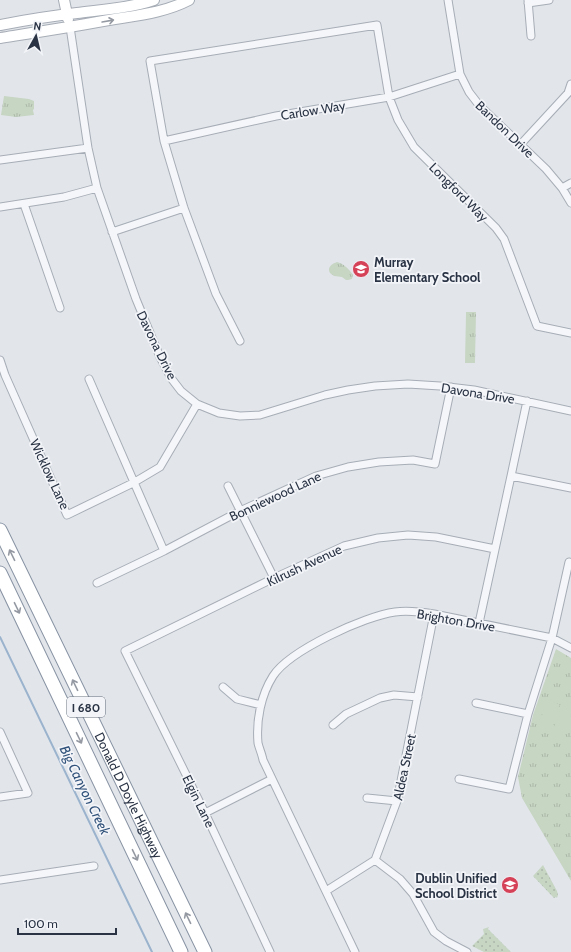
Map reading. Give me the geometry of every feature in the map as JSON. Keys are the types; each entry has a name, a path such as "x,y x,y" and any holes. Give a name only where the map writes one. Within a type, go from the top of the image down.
{"highway":[{"name":"Donald D Doyle Highway","path":"0,530 205,952"},
{"name":"Donald D Doyle Highway","path":"0,573 182,952"}],"main road":[{"name":"Davona Drive","path":"64,0 70,27"},
{"path":"0,25 113,8 154,0"},
{"path":"0,38 144,14 179,5 188,0"}],"street":[{"name":"Bandon Drive","path":"448,0 460,74 469,92 479,105 546,169 562,188 571,203"},
{"path":"532,36 528,2 549,0"},
{"name":"Longford Way","path":"164,141 150,61 377,25 388,97 398,120 414,147 496,228 504,240 537,326 571,333"},
{"name":"Davona Drive","path":"70,27 88,148 97,188 136,299 160,357 174,382 197,404 219,413 240,416 260,416 325,395 348,390 374,386 408,384 474,390 571,411"},
{"name":"Carlow Way","path":"164,141 276,116 388,97 460,74"},
{"path":"520,145 568,92 571,84"},
{"path":"164,141 184,208 216,294 240,341"},
{"path":"0,160 88,148"},
{"path":"562,188 571,183"},
{"path":"0,207 64,197 97,188"},
{"path":"24,204 60,308"},
{"path":"112,232 184,208"},
{"name":"Wicklow Lane","path":"0,360 5,375 67,515 134,483 160,467 197,404"},
{"path":"89,379 164,551"},
{"name":"Bonniewood Lane","path":"97,583 164,551 240,511 316,476 348,467 379,462 413,460 435,464 451,387"},
{"path":"479,624 527,401"},
{"path":"511,476 571,488"},
{"path":"228,486 274,578"},
{"name":"Kilrush Avenue","path":"125,651 274,578 344,546 378,538 408,535 436,537 496,549"},
{"path":"459,779 509,789 528,714 552,638 569,562 571,563"},
{"name":"Brighton Drive","path":"355,952 263,760 258,744 258,723 261,705 266,689 274,674 288,660 306,648 341,630 377,616 396,612 420,612 434,614 552,638 571,648"},
{"name":"Aldea Street","path":"375,860 397,801 434,614"},
{"name":"Elgin Lane","path":"125,651 206,813 270,952"},
{"path":"223,688 238,699 261,705"},
{"path":"333,725 346,714 380,698 394,695 418,697"},
{"path":"476,703 528,714"},
{"path":"0,732 28,793 0,797"},
{"path":"206,813 272,779"},
{"path":"367,798 397,801"},
{"path":"326,891 375,860 400,879 412,894 434,932 446,941 467,952"},
{"path":"0,880 94,866"}],"green space":[{"path":"4,96 34,101 34,115 16,117 1,115"},
{"path":"337,262 344,265 350,271 353,275 352,279 346,280 330,273 330,266"},
{"path":"466,312 476,312 475,363 465,363"},
{"path":"556,649 571,658 571,881 522,798 518,777 533,715"},
{"path":"551,700 560,705 549,725 539,720"},
{"path":"564,708 571,711 571,716 562,733 553,728"},
{"path":"543,865 557,891 557,898 554,898 533,876"},
{"path":"489,927 488,929 511,952 484,952 472,946 484,934 483,929"}],"waterway":[{"name":"Big Canyon Creek","path":"0,637 152,952"}],"place":[{"name":"Murray Elementary School","path":"361,269"},
{"name":"Dublin Unified School District","path":"510,885"}]}
